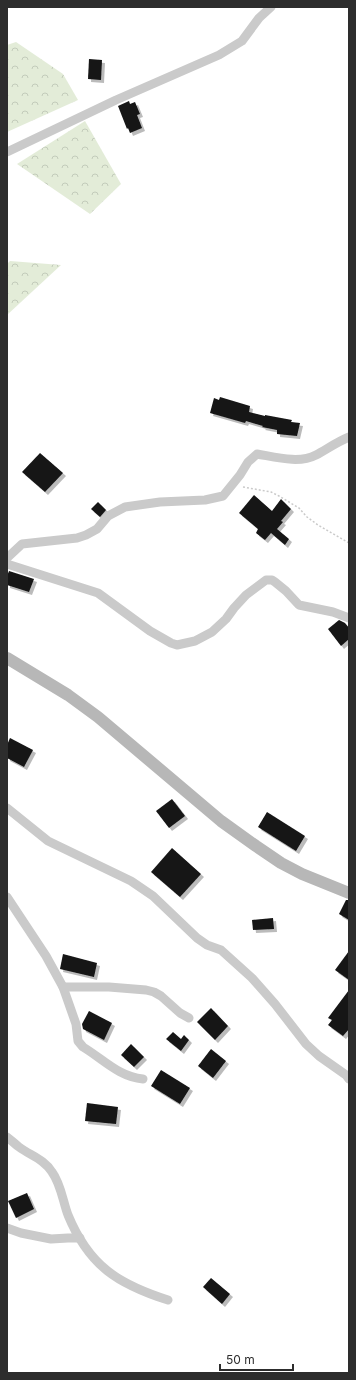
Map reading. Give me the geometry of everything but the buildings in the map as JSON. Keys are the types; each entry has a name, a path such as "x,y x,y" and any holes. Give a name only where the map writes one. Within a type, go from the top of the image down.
{"main road":[{"path":"7,658 68,695 98,717 208,811 280,863 349,894"}],"street":[{"path":"7,152 136,91 219,56 242,40 259,18 271,7"},
{"path":"7,558 22,544 86,535 96,529 108,516 125,507 160,502 181,502 223,496 230,489 248,462 257,454 274,457 303,458 315,456 333,444 349,437"},
{"path":"7,564 98,593 150,631 171,643 178,645 195,641 212,632 226,619 246,595 266,580 272,580 275,582 299,605 333,612 349,618"},
{"path":"7,808 48,841 131,880 153,896 197,938 208,945 221,950 252,978 275,1004 306,1044 319,1056 348,1075"},
{"path":"7,898 46,956 63,987 76,1024 78,1041 83,1048 124,1075 132,1078 143,1079"},
{"path":"63,987 146,990 154,992 180,1013 189,1018"},
{"path":"7,1137 19,1147 45,1163 53,1173 68,1216 80,1238 104,1270 118,1280 151,1295 168,1300"},
{"path":"7,1228 21,1233 51,1239 80,1238"}],"path":[{"path":"230,489 243,487 279,496 298,508 318,525 349,543"}],"green space":[{"path":"16,42 63,74 78,100 7,132 7,45"},
{"path":"85,121 121,184 90,214 17,164"},
{"path":"10,261 61,265 7,315 7,264"}]}
